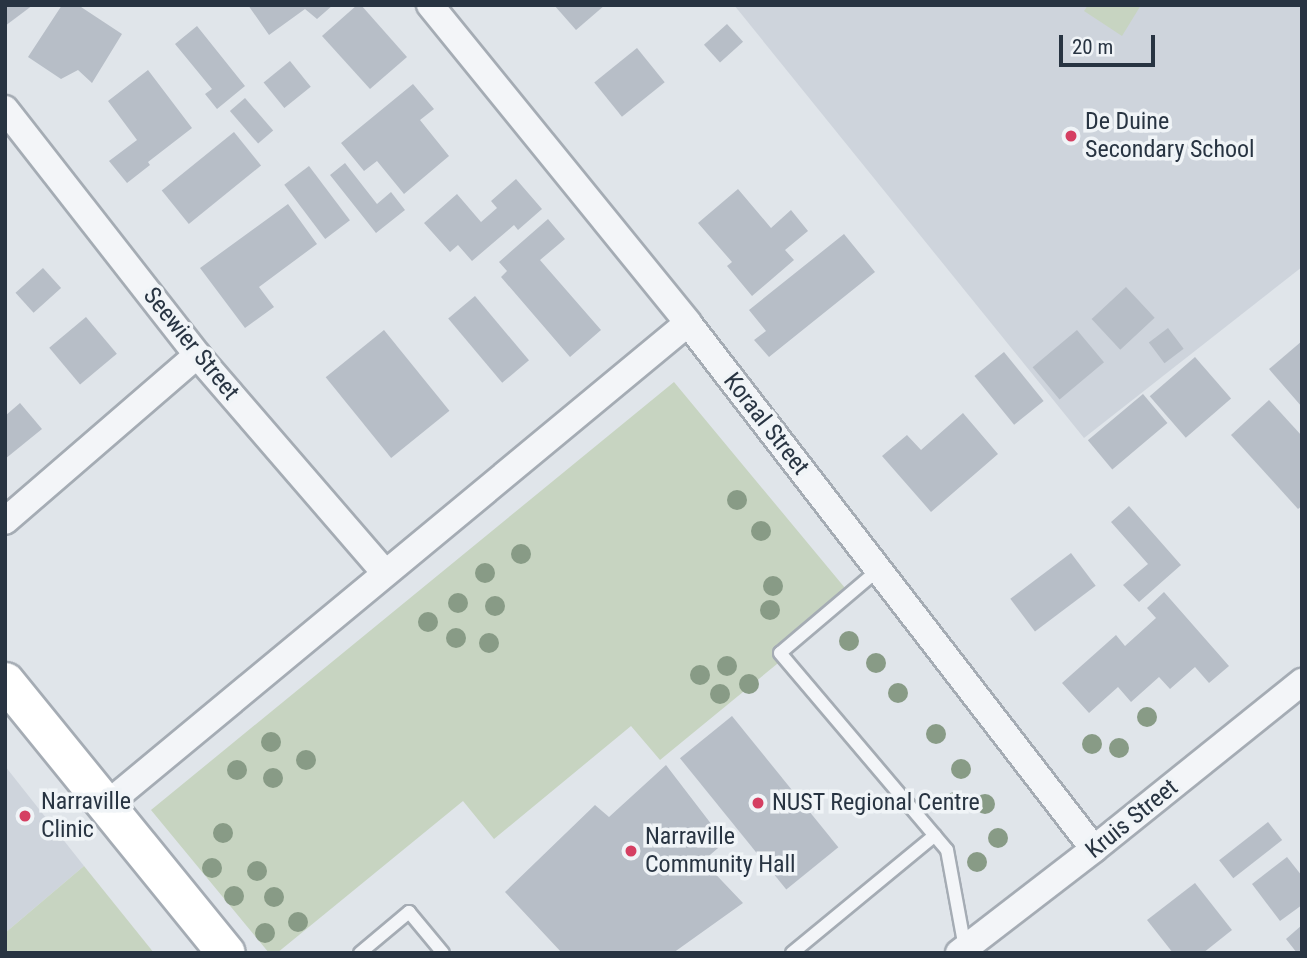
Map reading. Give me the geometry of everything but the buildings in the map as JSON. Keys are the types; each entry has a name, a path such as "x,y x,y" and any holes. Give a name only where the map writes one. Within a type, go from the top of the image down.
{"street":[{"name":"Koraal Street","path":"430,5 688,323 1094,849"},
{"name":"Seewier Street","path":"5,109 197,355 384,573"},
{"path":"105,806 688,323"},
{"path":"5,521 197,355"},
{"path":"5,681 226,953"},
{"name":"Kruis Street","path":"962,951 1094,849 1302,681"}],"lane":[{"path":"878,570 780,653 947,850 962,951"},
{"path":"792,953 935,835"},
{"path":"360,953 409,912 443,953"}],"shaded area":[{"name":"De Duine Secondary School","path":"734,5 1302,5 1302,267 1084,438"},
{"name":"Narraville Clinic","path":"5,766 84,866 5,933"}],"green space":[{"path":"1088,5 1141,5 1122,36 1084,11"},
{"path":"674,382 855,600 660,760 631,726 494,839 463,801 277,953 269,953 151,810"},
{"path":"84,866 154,953 5,953 5,933"}],"place":[{"name":"De Duine Secondary School","path":"1071,136"},
{"name":"NUST Regional Centre","path":"758,803"},
{"name":"Narraville Clinic","path":"25,816"},
{"name":"Narraville Community Hall","path":"631,851"}]}
